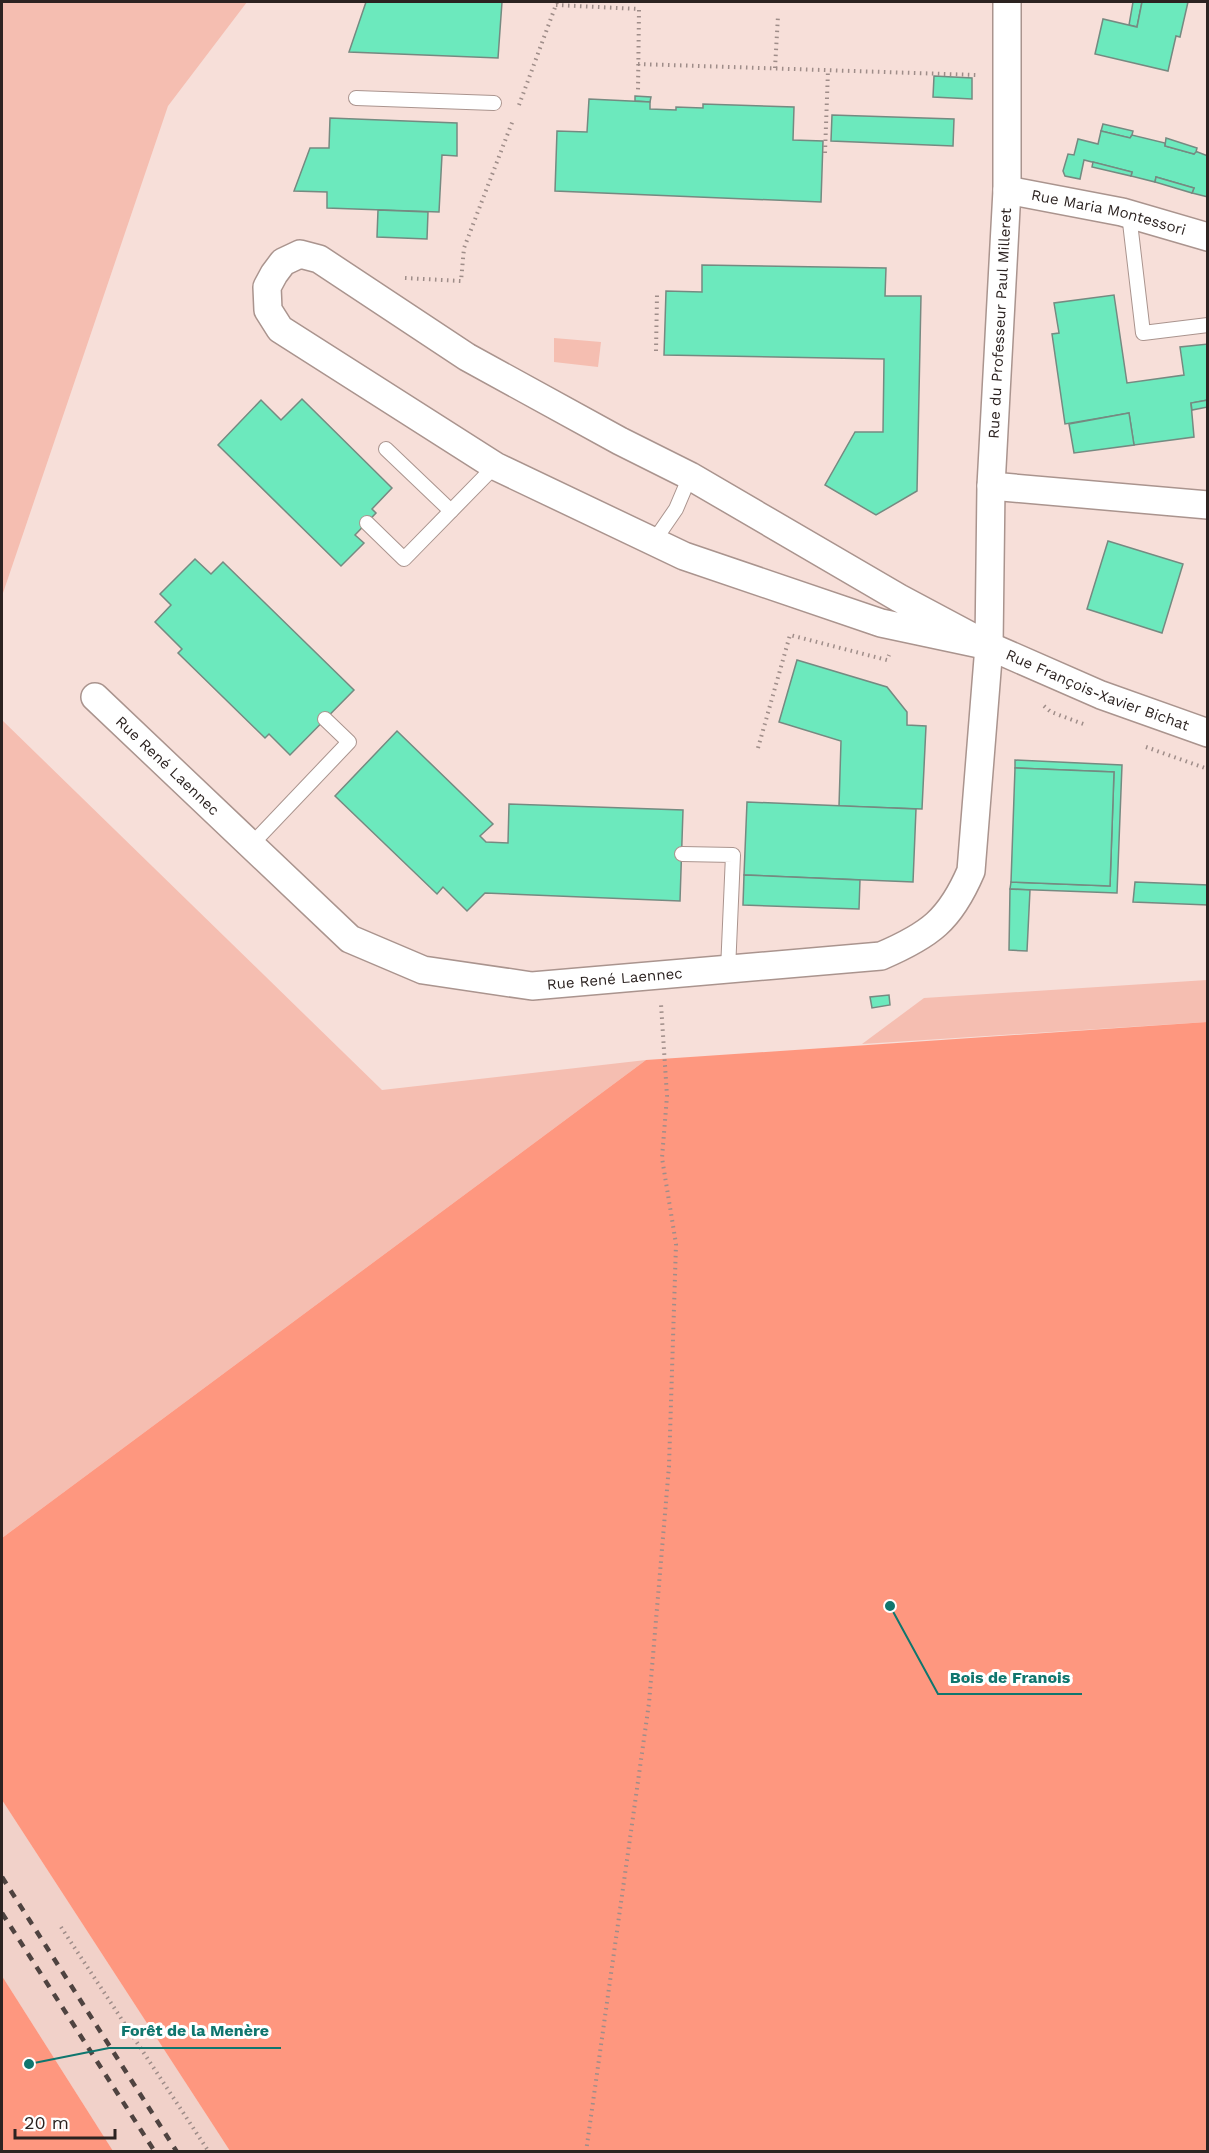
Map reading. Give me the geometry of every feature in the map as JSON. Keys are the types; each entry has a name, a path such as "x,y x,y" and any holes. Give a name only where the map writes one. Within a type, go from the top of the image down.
{"street":[{"name":"Rue du Professeur Paul Milleret","path":"989,646 991,486 1007,190 1008,2"},
{"name":"Rue Maria Montessori","path":"1007,190 1129,214 1208,237"},
{"path":"300,254 319,259 467,357 620,441 690,476 899,598 989,646 881,623 684,556 495,466 280,329 268,310 267,287 283,262 300,254"},
{"path":"991,486 1208,505"},
{"name":"Rue François-Xavier Bichat","path":"989,646 1101,695 1208,733"},
{"name":"Rue René Laennec","path":"95,697 350,939 423,970 532,986 881,956 918,940 942,920 960,898 971,871 989,646"}],"lane":[{"path":"356,98 494,103"},
{"path":"1129,214 1143,333 1208,325"},
{"path":"386,449 451,511"},
{"path":"367,523 404,559 495,466"},
{"path":"654,541 676,509 690,476"},
{"path":"251,845 349,742 325,719"},
{"path":"682,854 733,855 728,970"}],"path":[{"path":"518,106 557,3 639,9 638,91"},
{"path":"775,68 778,16"},
{"path":"638,64 976,75"},
{"path":"825,153 828,70"},
{"path":"401,278 461,281 464,248 514,117"},
{"path":"656,351 657,295"},
{"path":"758,748 790,634 886,660 891,651"},
{"path":"586,2151 649,1702 669,1466 676,1244 662,1158 667,1096 660,976"},
{"path":"61,1927 209,2151"}],"shaded area":[{"path":"2,2 247,2 168,106 2,596"},
{"path":"554,338 601,342 598,367 554,362"},
{"path":"2,720 382,1090 646,1060 2,1538"},
{"path":"1207,980 1207,1022 862,1044 924,998"},
{"path":"1207,1022 1207,2151 230,2151 2,1800 2,1538 646,1060"},
{"path":"2,1800 230,2151 113,2151 2,1976"},
{"path":"2,1976 113,2151 2,2151"}],"building":[{"path":"366,2 502,2 498,58 349,52"},
{"path":"1133,2 1142,2 1137,27 1129,25"},
{"path":"1142,2 1188,2 1180,37 1176,36 1168,71 1095,54 1103,19 1137,27"},
{"path":"934,76 972,78 972,99 933,97"},
{"path":"635,96 651,97 650,102 635,101"},
{"path":"589,99 650,102 650,109 703,108 703,104 794,107 793,140 823,141 821,202 555,191 557,131 587,132"},
{"path":"832,115 954,119 953,146 831,141"},
{"path":"330,118 457,123 457,156 442,155 439,212 327,208 327,192 294,191 310,148 329,148"},
{"path":"1103,124 1133,131 1132,135 1130,138 1101,131"},
{"path":"1101,131 1130,138 1132,135 1165,143 1165,146 1194,154 1195,151 1208,156 1208,197 1192,193 1194,188 1156,177 1155,182 1131,176 1132,172 1084,160 1080,179 1065,176 1063,171 1068,154 1074,155 1078,139 1098,144"},
{"path":"1166,138 1197,148 1196,152 1194,154 1165,146"},
{"path":"1093,162 1132,172 1131,176 1092,167"},
{"path":"1156,177 1194,188 1192,193 1155,182"},
{"path":"378,210 428,212 427,239 377,237"},
{"path":"702,265 886,268 885,296 921,296 917,491 876,515 825,485 855,432 883,432 884,359 664,355 666,291 702,292"},
{"path":"1114,295 1127,383 1184,375 1180,347 1208,344 1208,400 1191,403 1194,437 1134,445 1129,413 1065,424 1052,334 1059,333 1054,303"},
{"path":"302,399 392,488 372,509 376,513 355,535 364,543 341,566 218,445 261,400 281,420"},
{"path":"1208,400 1208,407 1192,410 1191,403"},
{"path":"1129,413 1134,445 1074,453 1069,424"},
{"path":"1108,541 1183,564 1162,633 1087,609"},
{"path":"195,559 211,574 223,562 354,690 290,755 269,734 265,738 178,653 182,649 155,622 171,605 160,594"},
{"path":"797,660 887,687 907,712 907,725 926,726 922,809 839,806 841,741 779,722"},
{"path":"397,731 493,824 480,836 486,842 508,843 509,804 683,810 680,901 485,893 467,911 443,887 437,894 335,796"},
{"path":"1015,760 1122,765 1117,893 1010,889 1011,882 1110,886 1114,772 1015,768"},
{"path":"1015,768 1114,772 1110,886 1011,882"},
{"path":"747,802 916,809 913,882 744,875"},
{"path":"744,875 860,880 859,909 743,905"},
{"path":"1135,882 1208,885 1208,905 1133,902"},
{"path":"1010,889 1030,890 1027,951 1009,950"},
{"path":"889,995 890,1005 872,1008 870,997"}],"railway":[{"path":"2,1877 177,2152"},
{"path":"2,1913 155,2152"}],"place":[{"name":"Bois de Franois","path":"890,1606"},
{"name":"Forêt de la Menère","path":"29,2064"}]}
